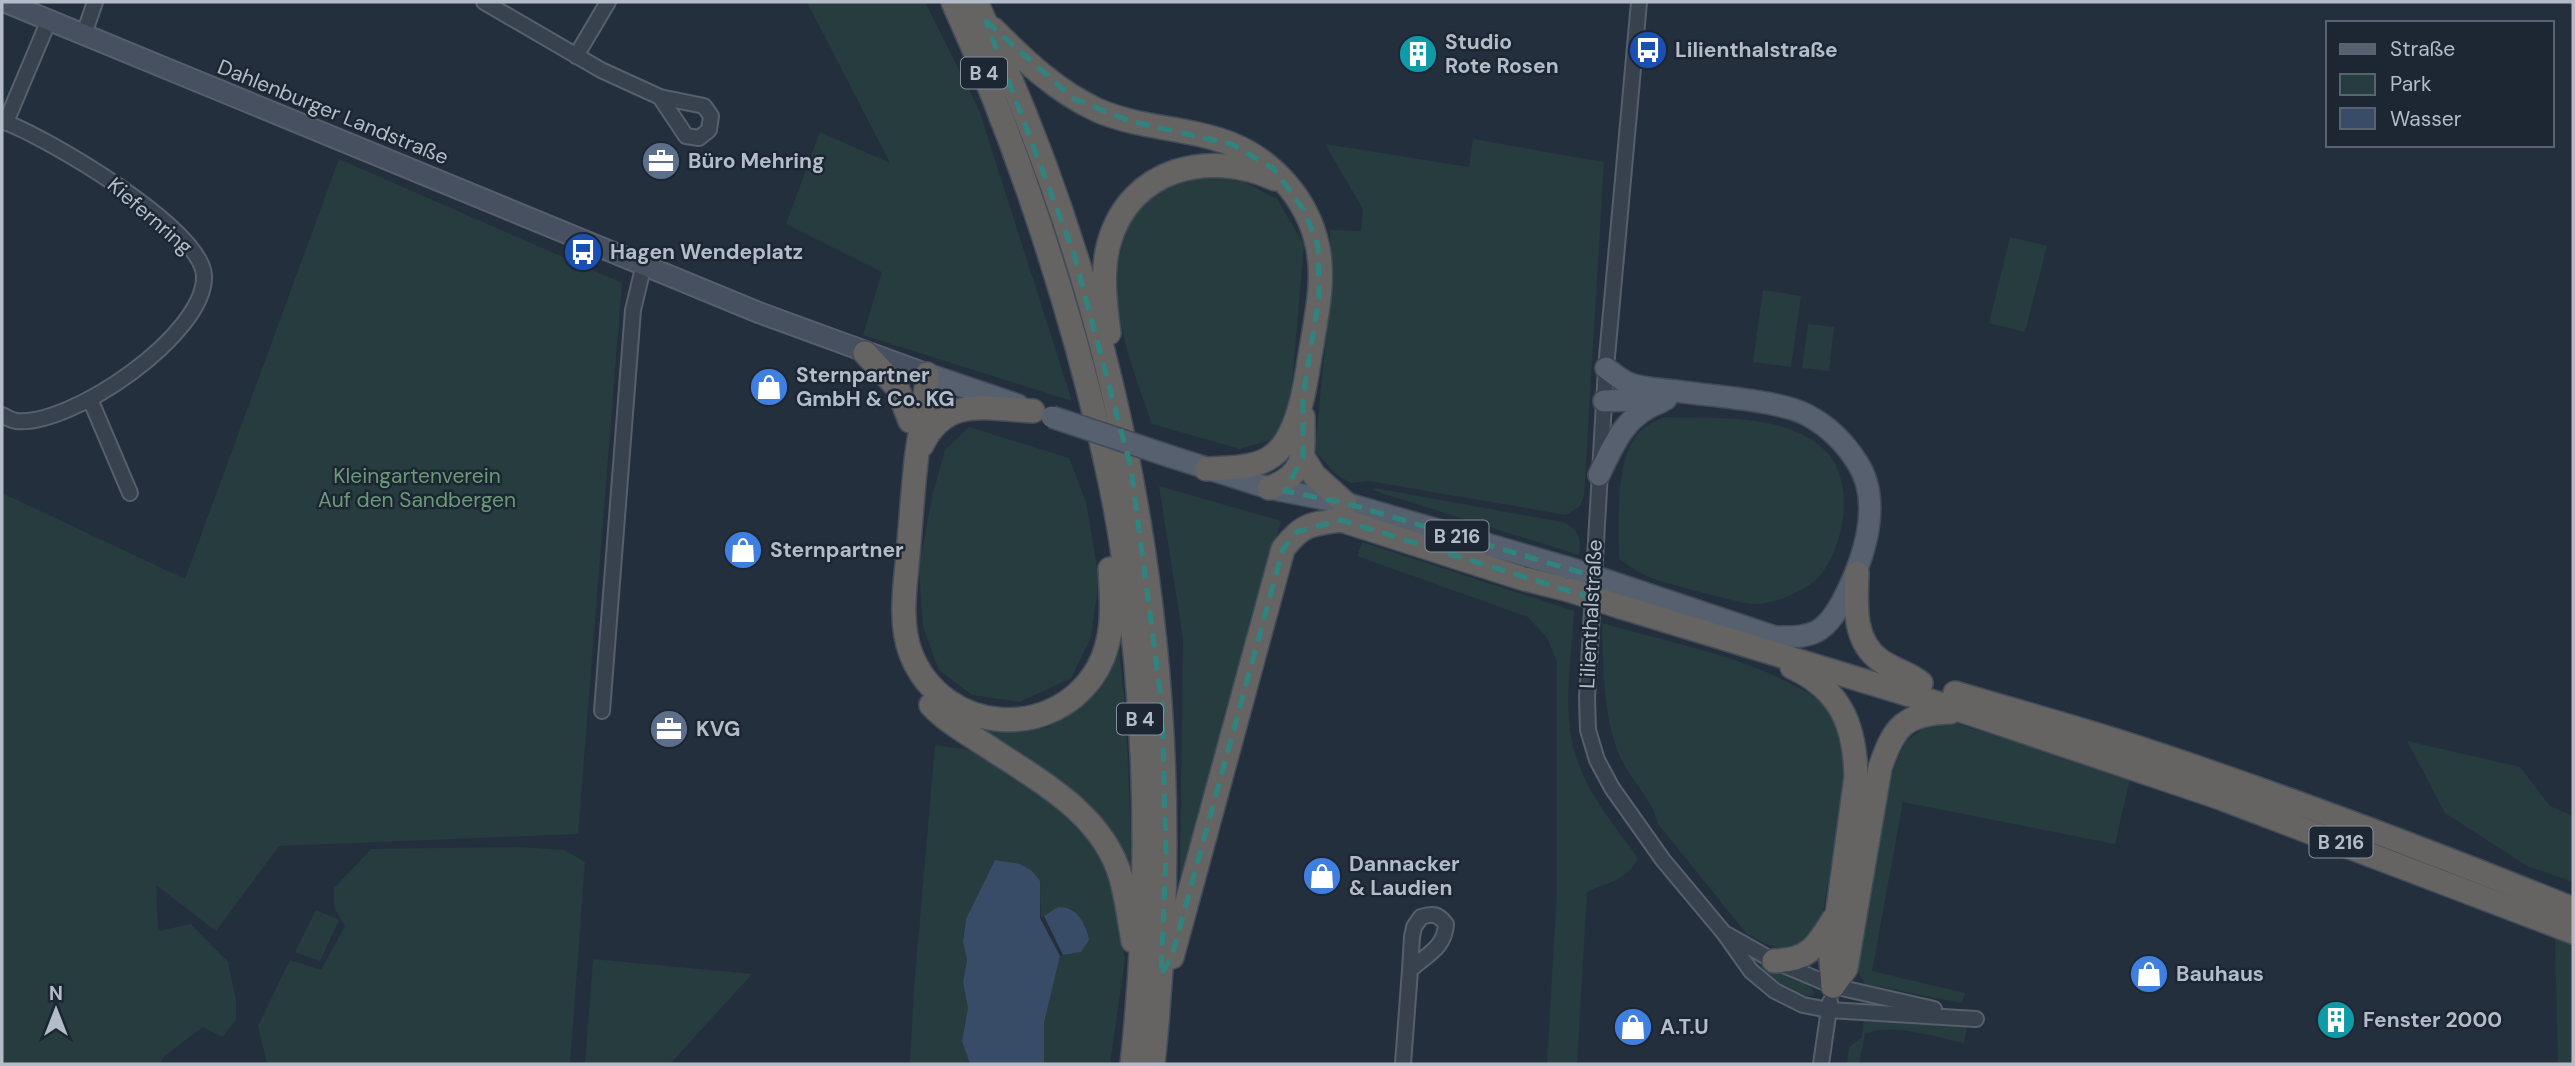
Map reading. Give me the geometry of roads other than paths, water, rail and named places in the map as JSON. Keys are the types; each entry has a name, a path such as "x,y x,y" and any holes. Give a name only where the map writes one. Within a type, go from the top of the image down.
{"highway":[{"name":"B 4","path":"953,2 1013,144 1038,214 1078,351 1106,465 1124,561 1139,708 1153,1064"},
{"name":"B 4","path":"981,11 1034,137 1055,195 1112,385 1131,468 1155,635 1162,706 1166,854 1151,975 1132,1064"},
{"path":"981,11 1024,60 1074,99 1130,121 1231,144 1273,169 1288,185 1304,211 1318,246 1319,297 1303,396 1294,429 1277,454 1266,461 1236,468 1206,469"},
{"path":"1112,385 1115,368 1106,313 1106,265 1116,224 1127,206 1157,179 1175,170 1196,166 1224,166 1249,170 1288,185"},
{"path":"860,351 897,387 909,421"},
{"path":"927,374 904,606 905,632 919,670 942,698 958,709 978,717 1026,719 1068,700 1091,677 1107,648 1113,608 1104,481 1106,465"},
{"path":"927,374 916,394 909,421 896,605 897,632 906,665 919,691 935,709 1060,794 1092,825 1121,876 1151,975 1172,956 1283,549 1296,532 1343,511 1303,457"},
{"path":"1269,488 1293,476 1303,457 1303,396"},
{"path":"917,454 934,424 943,416 957,410 1042,414"},
{"name":"B 216","path":"1343,511 1521,578 1569,579 1770,643 1963,712 2218,797 2573,932"},
{"path":"1857,573 1856,619 1868,649 1881,662 1911,675 1921,683"},
{"path":"1770,643 1780,661 1807,674 1826,689 1841,708 1855,751 1856,777 1831,960 1833,986"},
{"name":"B 216","path":"1770,643 1921,683 2112,739 2374,830 2573,909"},
{"path":"1833,986 1846,968 1880,768 1890,740 1903,723 1918,715 1963,712"},
{"path":"1774,961 1788,961 1810,951 1820,943 1837,914"}],"main road":[{"name":"Dahlenburger Landstraße","path":"5,2 860,351"},
{"name":"B 216","path":"860,351 1206,469 1343,511"},
{"path":"1606,368 1629,384 1769,404 1805,414 1833,432 1863,471 1870,502 1867,532 1857,573 1827,625 1801,638 1770,643"},
{"path":"1604,401 1720,398"},
{"path":"1599,475 1617,438 1631,419 1647,407 1668,399"}],"street":[{"path":"83,34 95,2"},
{"path":"484,2 601,70 660,97"},
{"path":"576,56 608,2"},
{"name":"Lilienthalstraße","path":"1639,2 1599,475 1587,698 1588,730 1597,760 1663,860 1724,933 1751,971 1775,991 1803,1005 1829,1010 1976,1019 1833,986 1774,961 1724,933"},
{"name":"Kiefernring","path":"2,415 14,421 38,419 90,399 120,383 144,364 186,319 199,298 204,279 203,264 158,217 111,181 56,147 4,121 49,20"},
{"path":"602,712 633,310 644,264"},
{"path":"90,399 131,493"},
{"path":"1403,1064 1409,970"},
{"path":"1821,1064 1833,986"}],"water":[{"path":"995,860 1020,864 1032,871 1040,881 1040,918 1060,956 1044,1023 1044,1064 970,1064 962,1041 968,1008 963,982 967,960 963,942 966,919"},
{"path":"1058,907 1070,909 1083,922 1089,940 1081,952 1063,955 1044,916"}],"place":[{"name":"Lilienthalstraße","path":"1648,50"},
{"name":"Studio Rote Rosen","path":"1418,54"},
{"name":"Büro Mehring","path":"661,161"},
{"name":"Hagen Wendeplatz","path":"583,252"},
{"name":"Sternpartner GmbH & Co. KG","path":"769,387"},
{"name":"Sternpartner","path":"743,550"},
{"name":"KVG","path":"669,729"},
{"name":"Dannacker & Laudien","path":"1322,876"},
{"name":"Bauhaus","path":"2149,974"},
{"name":"Fenster 2000","path":"2336,1020"},
{"name":"A.T.U","path":"1633,1027"}],"park label":[{"name":"Kleingartenverein Auf den Sandbergen","path":"417,488"}]}
